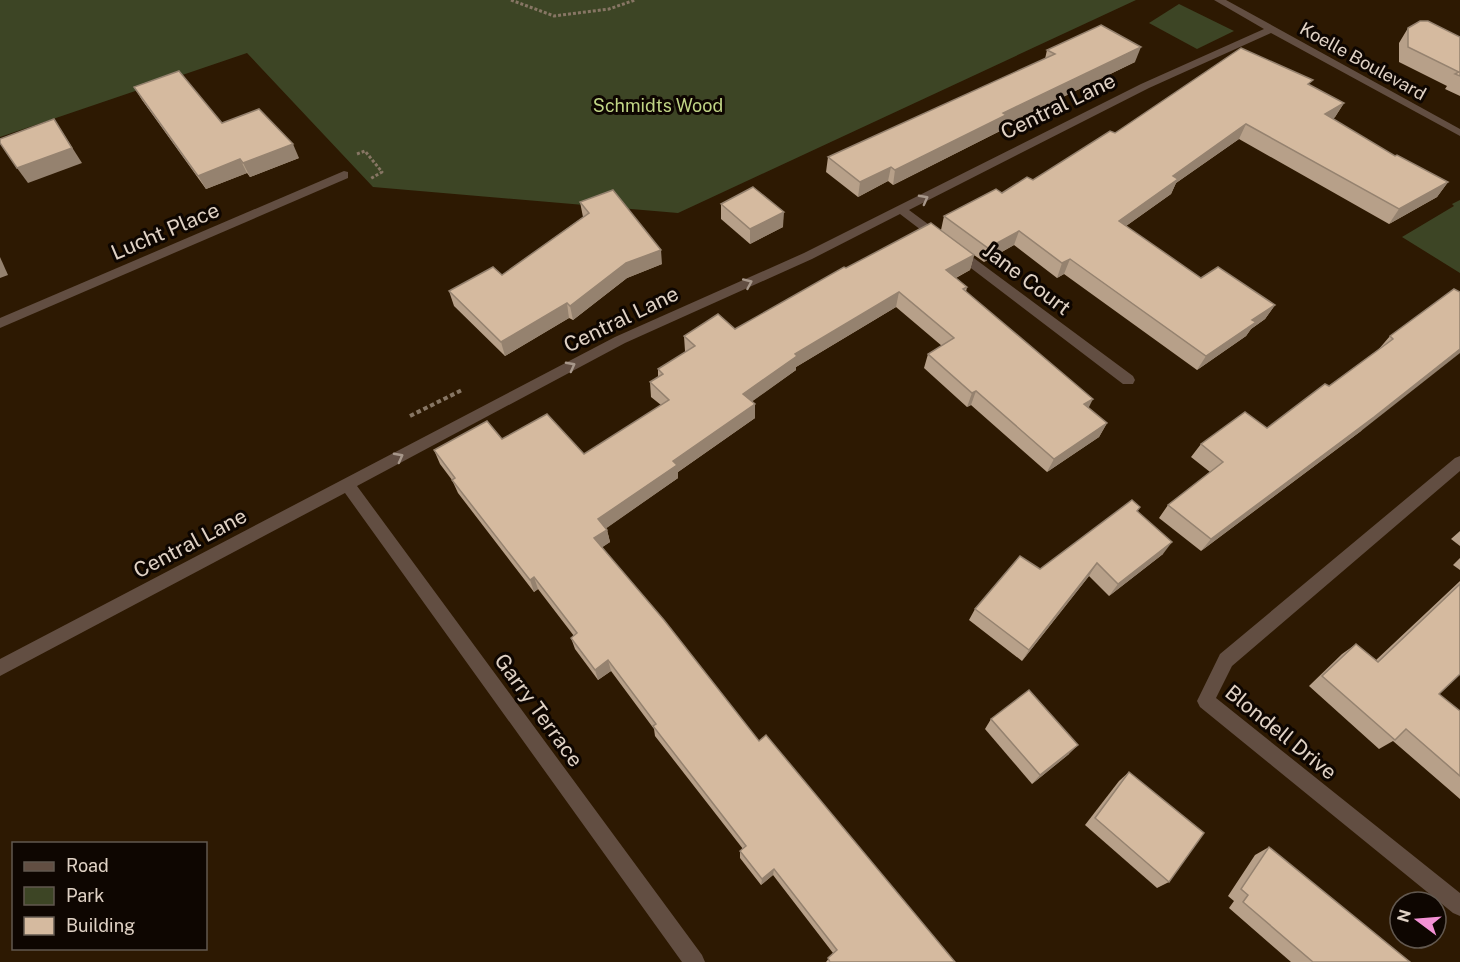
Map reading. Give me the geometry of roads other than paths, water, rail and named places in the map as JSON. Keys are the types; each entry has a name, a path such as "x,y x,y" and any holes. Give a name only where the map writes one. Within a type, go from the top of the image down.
{"street":[{"name":"Koelle Boulevard","path":"1219,0 1460,132"},
{"name":"Central Lane","path":"0,668 620,340 808,256 1135,92 1272,29"},
{"name":"Lucht Place","path":"0,323 344,175"},
{"name":"Jane Court","path":"902,210 1128,380"},
{"name":"Blondell Drive","path":"1460,462 1226,660 1206,701 1460,906"},
{"name":"Garry Terrace","path":"347,484 695,962"}],"park label":[{"name":"Schmidts Wood","path":"658,105"}]}
